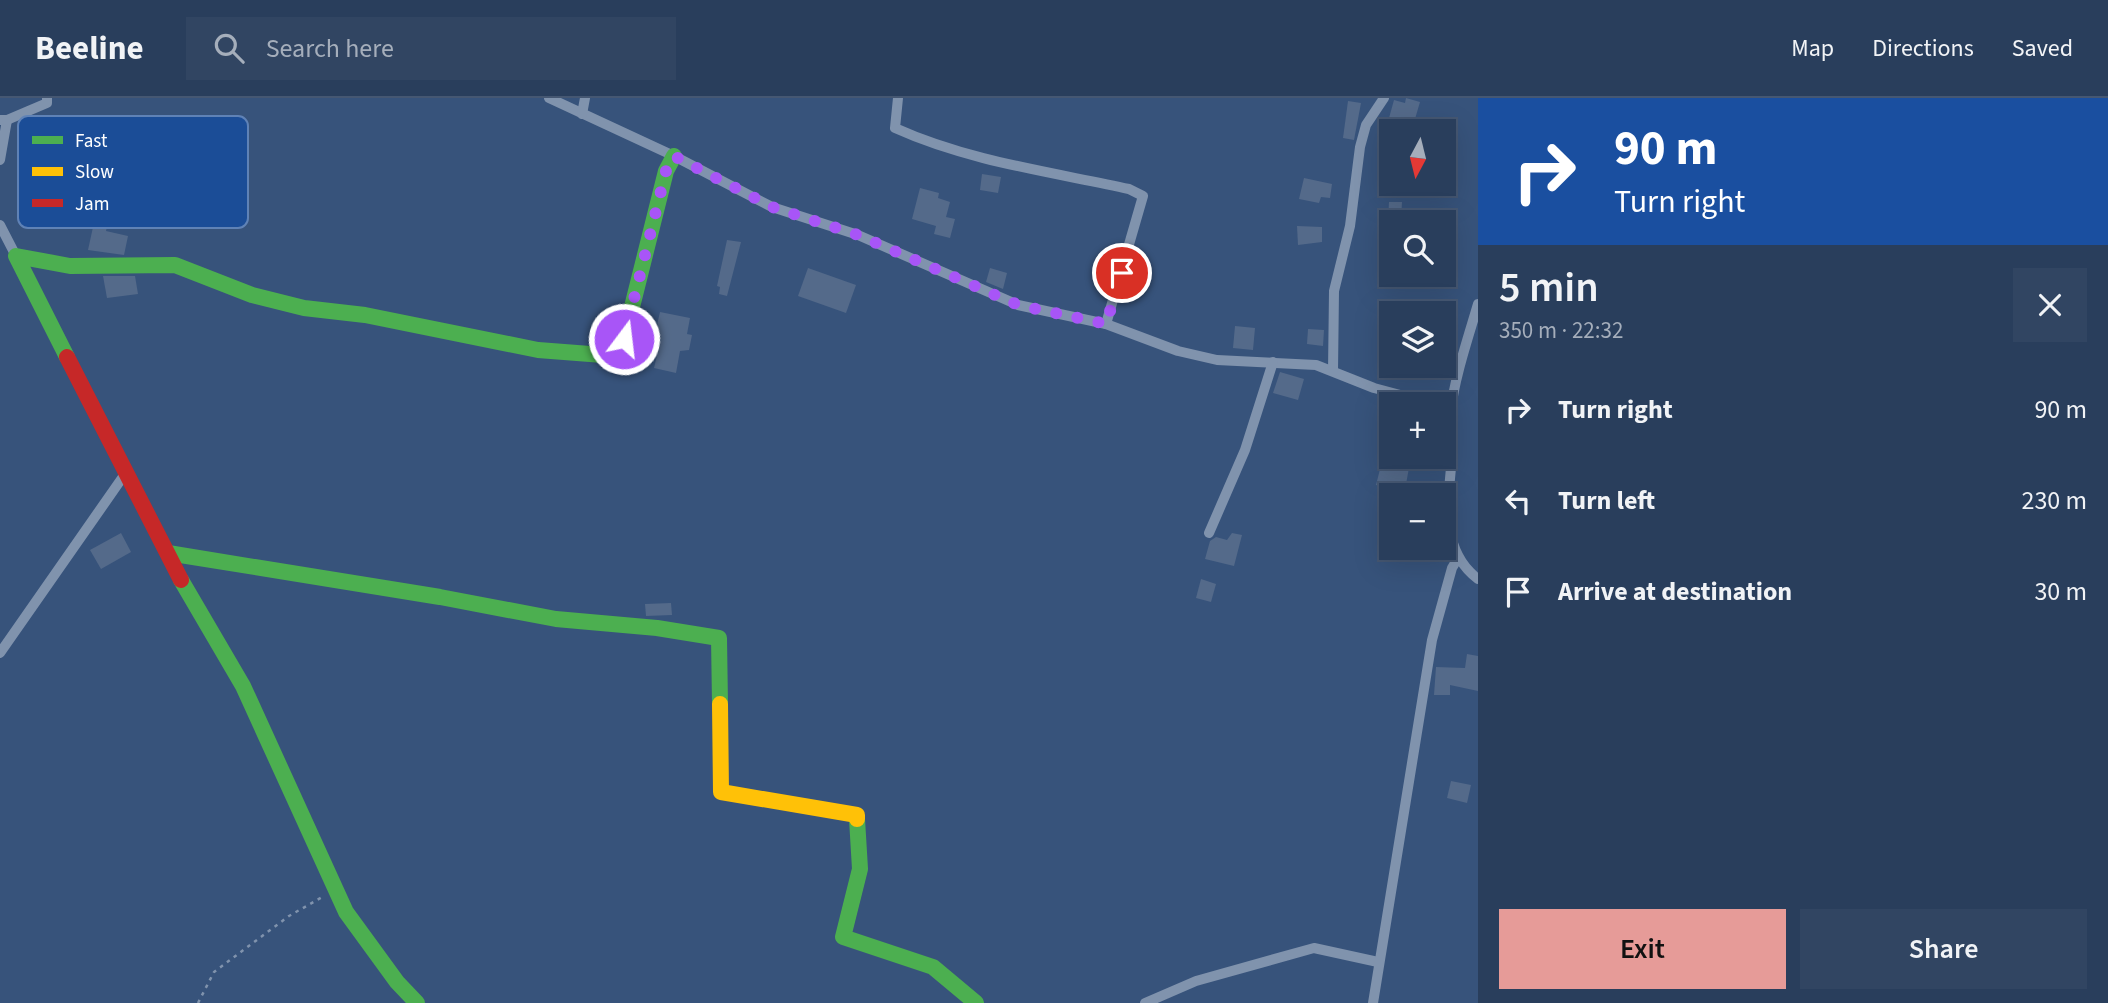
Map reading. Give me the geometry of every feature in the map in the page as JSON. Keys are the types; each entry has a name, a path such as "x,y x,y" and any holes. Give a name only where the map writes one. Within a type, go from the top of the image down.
{"street":[{"path":"0,160 4,120 47,103 47,98"},
{"path":"549,98 674,156 772,207 858,235 1018,305 1106,324 1178,351 1217,360 1316,365 1389,392"},
{"path":"582,114 585,98"},
{"path":"898,98 895,128 922,140 1008,164 1129,189 1143,196 1106,324"},
{"path":"1333,370 1334,291 1350,226 1360,147 1366,125 1384,98"},
{"path":"16,256 70,265 175,265 252,295 304,308 365,315 538,350 603,355 615,351 624,339 666,171 674,156"},
{"path":"0,225 197,611 243,686 346,912 397,982 417,1003"},
{"path":"1453,392 1478,304"},
{"path":"1209,533 1245,450 1273,362"},
{"path":"1452,469 1451,542 1458,558 1478,579"},
{"path":"0,653 127,471"},
{"path":"168,554 440,597 556,619 657,628 719,638 721,792 857,815 860,869 843,937 933,967 976,1003"},
{"path":"1373,1003 1432,640 1452,568 1458,558"},
{"path":"1144,1003 1196,981 1314,948 1378,962"}],"path":[{"path":"198,1003 214,972 289,916 336,889"}],"building":[{"path":"1406,98 1420,102 1415,119 1389,118 1394,100 1405,103"},
{"path":"1348,101 1361,103 1354,140 1343,138"},
{"path":"982,174 1001,177 998,193 980,190"},
{"path":"1304,178 1332,184 1330,198 1321,197 1319,203 1299,199"},
{"path":"920,188 939,193 938,198 950,202 946,217 955,219 950,238 934,234 936,226 912,219"},
{"path":"1389,202 1402,202 1402,210 1389,210"},
{"path":"1297,226 1322,227 1322,242 1298,245"},
{"path":"93,228 107,228 106,231 128,236 124,255 88,250"},
{"path":"727,240 741,242 727,296 719,294 720,287 717,286"},
{"path":"808,268 856,285 846,313 798,296"},
{"path":"990,268 1007,273 1003,289 986,282"},
{"path":"103,276 135,276 138,294 107,298"},
{"path":"660,312 690,318 687,334 692,335 689,350 680,351 676,373 654,368 661,339 654,338"},
{"path":"1235,326 1255,328 1253,350 1233,348"},
{"path":"1308,329 1324,330 1323,346 1307,344"},
{"path":"1280,372 1304,379 1298,400 1273,393"},
{"path":"1380,469 1409,469 1406,483 1376,485"},
{"path":"121,533 131,552 101,569 90,550"},
{"path":"1232,533 1242,535 1234,566 1205,559 1210,541 1216,537 1227,540"},
{"path":"1201,579 1216,584 1211,602 1196,598"},
{"path":"671,603 672,615 646,616 645,604"},
{"path":"1467,654 1478,656 1478,691 1450,685 1450,695 1434,695 1436,667 1465,668"},
{"path":"1451,781 1471,785 1467,803 1447,798"}],"traffic: fast":[{"path":"67,357 16,256 70,266 175,265 252,295 304,308 365,315 538,350 603,355 615,351 624,339 666,171 674,156"},
{"path":"168,553 440,597 556,619 657,628 719,638 720,704"},
{"path":"181,580 243,686 346,912 397,982 417,1003"},
{"path":"857,819 860,869 843,937 933,967 976,1003"}],"traffic: slow":[{"path":"720,704 721,792 857,815 857,819"}],"traffic: jam":[{"path":"67,357 181,580"}],"route":[{"path":"624,339 666,171 674,156 772,207 858,235 937,267 976,288 1018,305 1053,315 1106,324 1122,273"}]}
